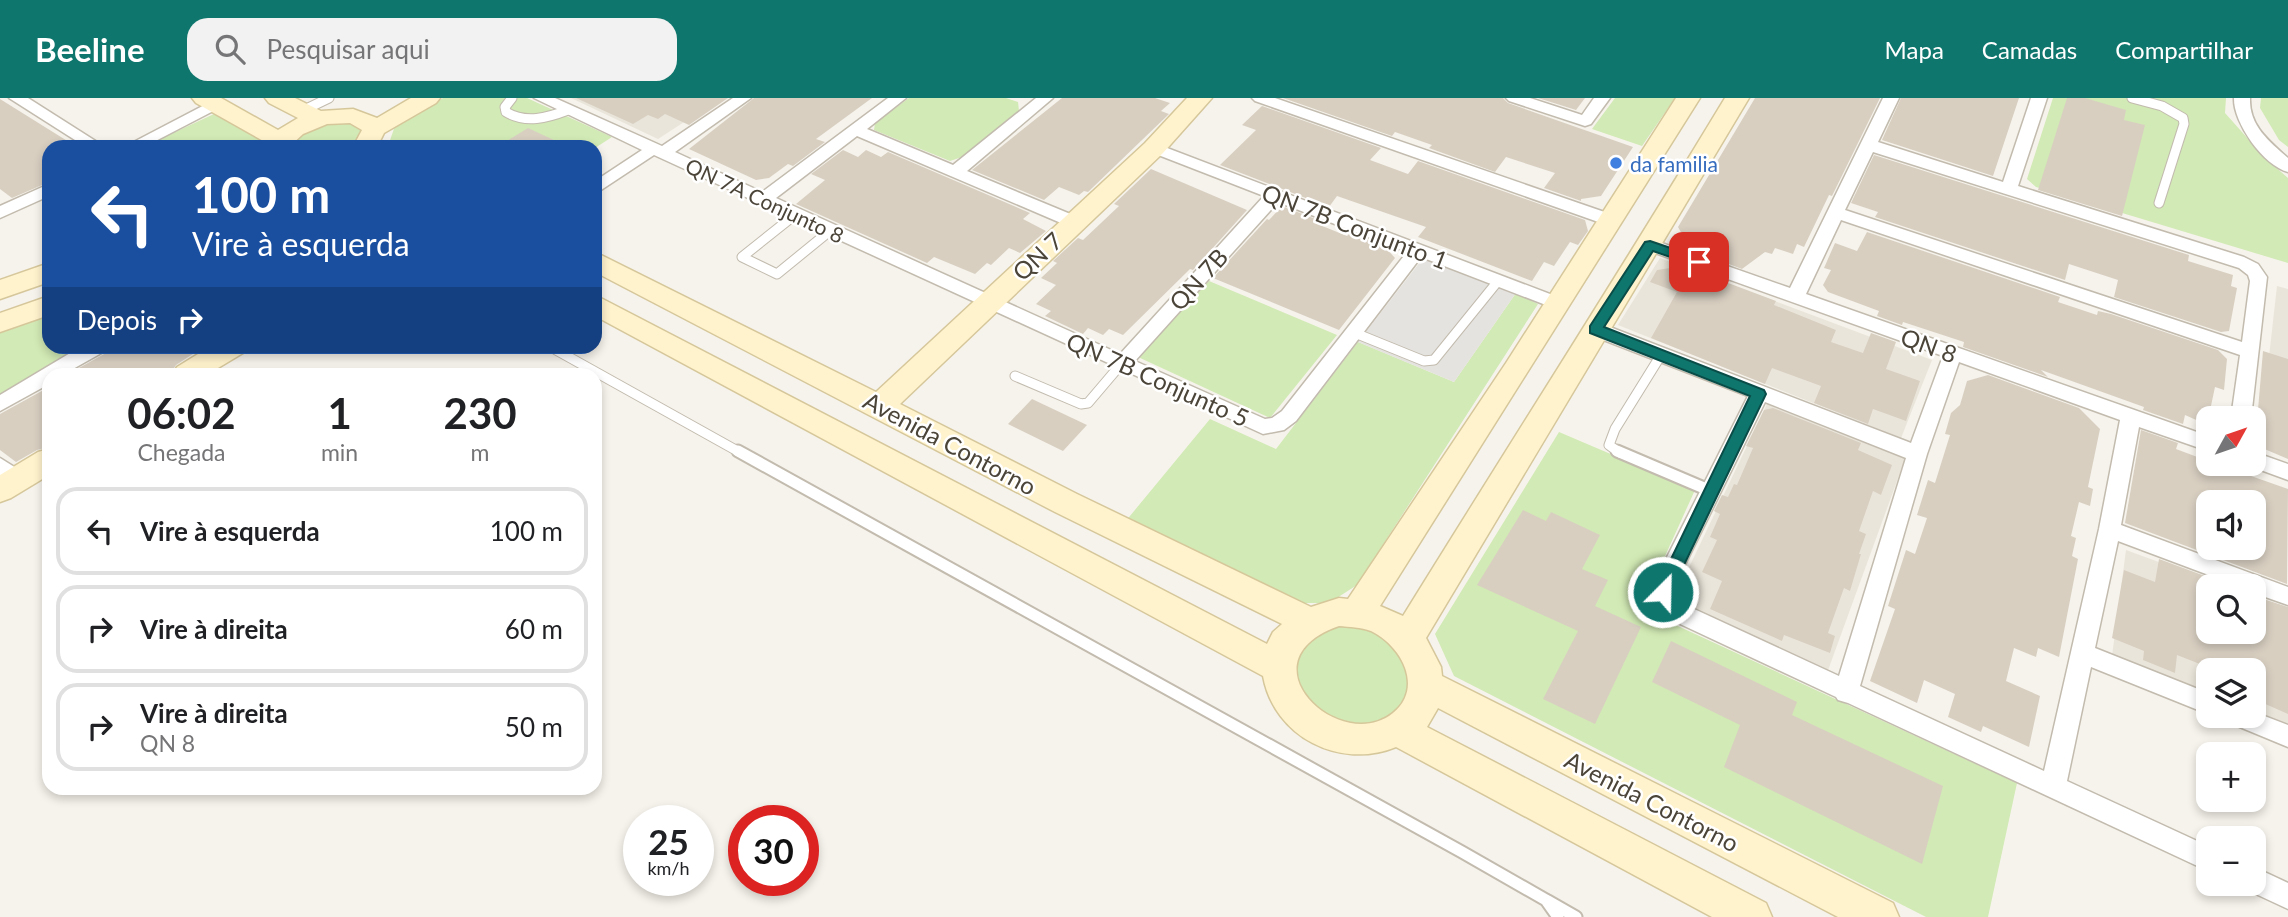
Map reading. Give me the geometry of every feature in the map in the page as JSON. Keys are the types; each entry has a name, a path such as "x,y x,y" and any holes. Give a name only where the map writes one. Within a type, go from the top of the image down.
{"main road":[{"path":"277,98 364,119 369,140"},
{"path":"346,115 379,98"},
{"path":"373,140 428,98"},
{"path":"1357,614 1687,100 1702,114 1711,117 1732,107"},
{"path":"210,101 272,140"},
{"name":"QN 7","path":"880,406 1204,101"},
{"path":"1408,639 1732,107"},
{"path":"283,140 316,109"},
{"path":"1670,128 1692,126 1710,140"},
{"name":"Avenida Contorno","path":"602,265 1066,503 1307,621"},
{"path":"0,290 42,275"},
{"path":"0,323 42,308"},
{"name":"Avenida Contorno","path":"602,308 1278,667"},
{"path":"698,359 688,345 689,338 708,326 727,328"},
{"path":"197,368 220,354"},
{"path":"1516,370 1525,384 1534,388 1549,392 1559,389"},
{"path":"6,478 42,463"},
{"path":"1033,536 1049,534 1059,528 1069,513 1066,503"},
{"path":"1339,612 1357,614 1384,622 1408,639 1421,661 1426,685 1419,712 1398,730 1377,738 1353,740 1329,734 1307,723 1291,706 1280,687 1278,667 1282,647 1290,635 1307,621 1339,612"},
{"name":"Avenida Contorno","path":"1426,685 1879,917"},
{"path":"1398,730 1752,917"}],"street":[{"path":"17,98 86,140"},
{"name":"QN 7A Conjunto 8","path":"542,98 988,302"},
{"path":"602,185 743,98"},
{"path":"764,199 898,98"},
{"path":"1265,98 1610,220"},
{"path":"1514,98 1585,121 1602,98"},
{"path":"1795,297 1891,98"},
{"path":"2009,190 2039,98"},
{"path":"2242,98 2240,104 2251,132 2288,167"},
{"path":"956,171 1035,100"},
{"path":"144,140 210,101"},
{"path":"856,130 1074,222"},
{"path":"1869,145 2238,261 2252,269 2258,274 2259,281 2242,406"},
{"name":"QN 7B Conjunto 1","path":"1154,148 1557,303"},
{"path":"3,209 42,192"},
{"name":"QN 7B","path":"1122,363 1275,195"},
{"path":"1836,213 2249,351"},
{"name":"QN 8","path":"1650,245 2196,440"},
{"name":"QN 7B Conjunto 5","path":"988,302 1270,427 1289,416 1417,250"},
{"path":"1595,329 1917,454"},
{"path":"62,368 85,354"},
{"path":"1846,693 1917,454 1953,354"},
{"path":"0,404 42,380"},
{"path":"1759,394 1664,585 1665,601 1678,614 2196,853"},
{"path":"2053,787 2110,529 2131,416"},
{"path":"2266,464 2288,472"},
{"path":"2110,529 2288,596"},
{"path":"2083,653 2196,699"},
{"path":"2266,727 2288,736"},
{"path":"2266,886 2288,896"}],"lane":[{"path":"512,98 505,107 512,117 542,119 568,110"},
{"path":"2132,98 2162,106 2183,118 2159,203"},
{"path":"796,214 741,257 777,274 831,230"},
{"path":"1355,333 1424,361 1431,361 1441,353 1498,281"},
{"path":"563,354 589,368"},
{"path":"1661,355 1615,429 1609,444 1618,452 1711,491"},
{"path":"1015,376 1081,404 1088,402 1122,363"},
{"path":"602,375 1576,917"},
{"path":"1546,900 1558,917"}],"shaded area":[{"path":"571,98 721,98 658,139"},
{"path":"1424,257 1516,293 1454,382 1358,342"},
{"path":"1660,258 1932,360 1901,438 1618,325"},
{"path":"2277,286 2288,289 2288,455 2266,447 2266,406 2263,406"},
{"path":"1767,404 1905,459 1827,673 1673,601"},
{"path":"2126,550 2196,576 2196,644 2266,644 2266,625 2288,611 2288,727 2266,719 2266,658 2196,658 2196,690 2112,656"}],"green space":[{"path":"443,98 527,98 612,137 602,143 602,140 390,140 395,126"},
{"path":"909,98 1006,98 1018,102 1019,111 962,157 950,161 874,130 875,123"},
{"path":"1615,98 1675,98 1642,146 1592,129"},
{"path":"2053,98 2226,98 2225,113 2266,159 2288,178 2288,263 2036,187 2027,179"},
{"path":"2261,98 2288,98 2288,147 2279,140 2260,108"},
{"path":"214,114 264,140 158,140"},
{"path":"343,119 364,127 361,140 290,140 305,128"},
{"path":"1209,281 1337,335 1270,418 1138,357"},
{"path":"1516,293 1538,304 1357,585 1329,603 1295,603 1125,522 1210,419 1276,449 1358,342 1454,382"},
{"path":"42,314 42,354 75,354 50,368 42,368 42,373 0,397 0,328"},
{"path":"1559,432 1695,490 1641,609 2017,783 1988,917 1926,917 1454,676 1435,634"},
{"path":"1365,625 1403,648 1414,699 1371,731 1311,715 1289,665 1321,626"}],"building":[{"path":"576,98 728,98 689,125 665,114 658,119 648,115 633,124"},
{"path":"754,98 872,98 816,139 825,142 793,166 788,164 769,178 756,180 689,149"},
{"path":"1062,98 1155,98 1170,103 1161,111 1169,114 1088,192 1084,191 1079,195 1059,187 1044,200 972,170"},
{"path":"1283,98 1503,98 1508,103 1633,147 1601,196 1581,201 1544,188 1555,173 1506,157 1495,172 1429,148 1432,145 1395,132 1392,136"},
{"path":"1538,98 1585,98 1576,110"},
{"path":"1755,98 1880,98 1804,247 1797,244 1793,254 1775,248 1772,254 1765,252 1742,269 1676,244 1682,234 1678,227"},
{"path":"1901,98 2019,98 1993,176 1882,140"},
{"path":"2067,98 2085,98 2126,110 2124,120 2145,125 2122,216 2038,190"},
{"path":"0,99 66,140 42,140 42,185 12,198 0,189"},
{"path":"1262,106 1381,148 1370,160 1408,174 1418,161 1585,220 1588,231 1578,245 1570,242 1554,266 1544,262 1532,281 1418,237 1426,227 1337,196 1329,207 1220,165 1256,130 1242,125"},
{"path":"528,128 554,140 508,140"},
{"path":"843,150 858,157 866,150 881,157 888,152 1030,213 1023,219 1046,231 1020,253 1009,248 991,265 987,263 975,274 934,257 927,263 796,204 825,180 811,174"},
{"path":"1874,155 2189,255 2188,261 2233,275 2231,286 2237,288 2229,331 2221,332 2114,297 2118,280 2069,264 2065,280 1875,217 1878,212 1851,203"},
{"path":"1151,169 1247,210 1193,270 1190,269 1123,335 1109,329 1103,335 1088,328 1083,334 1045,316 1051,311 1036,304 1056,285 1041,278 1057,263 1053,261 1078,238 1083,240 1119,206 1114,204"},
{"path":"1282,206 1318,220 1315,223 1347,236 1350,233 1367,239 1386,248 1395,258 1339,330 1213,278"},
{"path":"1867,232 2060,297 2058,302 2097,315 2098,311 2111,314 2218,350 2227,359 2224,390 2215,387 2211,406 2196,406 2196,420 2185,415 2183,424 2041,370 2048,377 1963,347 1964,342 1877,316 1879,311 1828,292 1823,285 1831,270 1824,268 1835,243 1857,251"},
{"path":"1683,266 1776,301 1774,305 1836,330 1831,342 1863,353 1871,333 1896,342 1886,369 1920,381 1906,421 1873,409 1868,424 1814,403 1821,386 1772,368 1765,384 1651,338 1677,292 1650,282 1657,270"},
{"path":"2263,351 2288,359 2288,459 2266,450 2266,406 2258,406"},
{"path":"104,354 193,354 174,368 79,368"},
{"path":"1988,375 2079,408 2100,429 2088,487 2093,489 2090,506 2079,502 2071,536 2076,538 2072,556 2078,559 2059,657 2038,648 2036,657 2014,648 2006,681 2040,696 2029,747 1983,726 1981,732 1948,717 1955,694 1924,680 1917,703 1870,681 1895,609 1888,606 1906,550 1915,554 1927,518 1917,515 1928,480 1935,483 1950,435 1945,434 1951,413 1960,405 1967,381"},
{"path":"42,391 42,449 16,462 0,450 0,414"},
{"path":"1032,399 1087,425 1063,451 1008,424"},
{"path":"1773,408 1861,443 1858,450 1892,465 1881,495 1873,491 1859,531 1866,534 1850,591 1844,588 1828,633 1835,636 1830,653 1784,635 1782,641 1710,609 1722,581 1702,572 1717,540 1710,537 1720,514 1714,511 1722,495 1728,497 1734,484 1737,485 1753,448 1746,446 1764,410"},
{"path":"2141,430 2178,443 2176,449 2196,456 2196,476 2251,476 2288,489 2287,584 2223,560 2266,560 2266,490 2196,490 2196,550 2125,523"},
{"path":"1523,510 1546,521 1551,512 1600,535 1582,569 1608,580 1595,606 1641,627 1595,724 1543,699 1578,631 1477,585"},
{"path":"2159,559 2199,574 2196,574 2196,644 2266,644 2266,600 2288,607 2288,714 2266,704 2266,658 2196,658 2196,662 2177,655 2175,673 2143,660 2144,651 2112,638 2124,570 2155,582"},
{"path":"1671,641 1797,702 1792,715 1943,786 1922,864 1724,767 1740,725 1652,682"}],"place":[{"name":"da familia","path":"1616,163"}],"route":[{"path":"1663,592 1664,585 1759,394 1595,329 1650,245 1699,262"}]}
